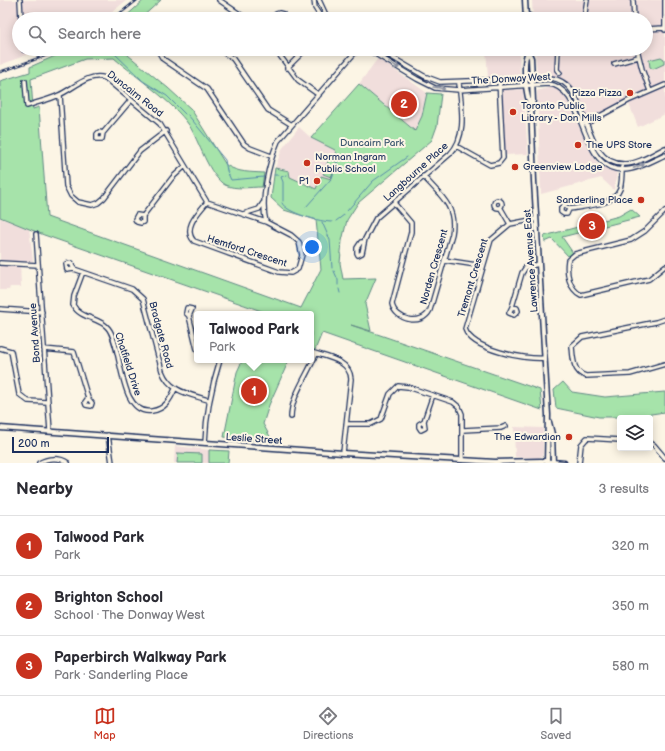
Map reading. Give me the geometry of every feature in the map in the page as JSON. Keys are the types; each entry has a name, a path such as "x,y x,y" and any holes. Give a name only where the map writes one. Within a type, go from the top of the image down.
{"main road":[{"path":"525,0 526,12"},
{"name":"Lawrence Avenue East","path":"526,56 528,101 531,106"},
{"name":"Lawrence Avenue East","path":"530,56 533,101 531,106 536,219 548,415 547,462"},
{"name":"Lawrence Avenue East","path":"548,415 552,434 553,462"},
{"name":"Leslie Street","path":"0,428 344,453 509,463 564,463"}],"street":[{"path":"20,0 21,12"},
{"path":"219,0 237,12"},
{"path":"314,0 315,8 318,12"},
{"path":"319,0 325,12"},
{"path":"585,12 586,0"},
{"path":"633,0 634,12"},
{"path":"653,29 665,29 665,0"},
{"path":"161,56 163,59 206,89 244,144 250,148 271,156"},
{"path":"229,56 233,59 268,110 292,125"},
{"path":"279,56 287,68 298,80 319,94"},
{"path":"287,68 299,56"},
{"path":"266,222 263,212 268,173 271,156 278,141 352,56"},
{"name":"The Donway West","path":"378,56 421,82 435,88 460,90 548,84 558,86 565,92 573,106 595,153 606,164"},
{"name":"The Donway West","path":"390,56 424,76 440,82 552,78 562,81 570,88 598,149 607,159"},
{"path":"558,56 557,70 560,73"},
{"path":"614,64 638,57 650,91"},
{"name":"Duncairn Road","path":"25,81 27,106 60,95 82,82 98,76 105,78 160,124 166,131 207,202"},
{"path":"421,82 424,76"},
{"path":"456,146 490,165 499,163 503,158 499,80"},
{"name":"Langbourne Place","path":"364,242 376,218 450,154 456,146 461,129 459,82"},
{"path":"582,126 665,84"},
{"path":"60,95 66,186 71,196 82,203 92,205 102,200 140,151 166,131"},
{"path":"103,133 131,100"},
{"path":"573,106 578,104"},
{"path":"665,148 634,163 622,164 607,159 606,164 622,169 631,169 665,155"},
{"path":"653,154 656,159"},
{"path":"569,208 596,204 611,199 620,190 622,164"},
{"path":"143,216 172,178 185,166"},
{"name":"Norden Crescent","path":"394,203 411,223 411,235 392,297 392,304 395,313 412,320 420,320 427,315 452,234 454,218 446,201 423,176"},
{"path":"207,202 266,222"},
{"name":"Hemford Crescent","path":"207,202 190,225 190,235 194,241 279,272 291,273 296,271 302,257 299,242 290,235 266,222"},
{"path":"243,214 259,209 264,202"},
{"path":"500,207 510,224"},
{"path":"665,211 638,236 631,240 575,254 568,260 567,266 572,288 575,292 581,295 649,279 665,266"},
{"name":"Tremont Crescent","path":"536,219 510,224 491,240 465,329 467,335 472,341 512,356 524,358 545,358"},
{"name":"Bond Avenue","path":"36,234 50,431"},
{"path":"444,260 483,266"},
{"path":"0,263 38,265"},
{"path":"512,306 522,273 526,267 539,264"},
{"name":"Bradgate Road","path":"74,269 132,289 141,296 162,371 167,381 175,389"},
{"name":"Chatfield Drive","path":"83,272 74,296 73,305 83,315 99,321 108,329 127,393 132,403 142,410 154,411 167,403 175,389"},
{"path":"0,309 42,312"},
{"path":"189,316 194,336"},
{"path":"665,319 582,337 572,346 576,368 581,375 586,376 630,374 665,364"},
{"path":"0,348 11,352 19,394 28,401 48,402"},
{"path":"44,349 74,352 88,398"},
{"path":"314,359 316,354 343,364 349,372 350,379 344,453"},
{"path":"205,443 208,400 217,363"},
{"path":"291,416 298,392 313,363"},
{"path":"346,424 371,424 381,419 390,394 398,386 433,395 456,404 462,414 464,430 462,460"},
{"path":"175,389 208,400"},
{"path":"424,421 433,395"},
{"path":"464,430 501,428 506,426"},
{"path":"108,435 112,463"},
{"path":"579,463 581,445 587,438 617,440"},
{"path":"653,444 665,458"},
{"path":"39,463 44,459 60,459 68,463"}],"shaded area":[{"path":"0,0 127,0 112,12 12,12 12,56 24,56 0,65"},
{"path":"532,0 665,0 665,114 638,127 629,104 590,125 583,116 570,87 562,79 552,76 537,77 536,56 653,56 653,12 533,12"},
{"path":"486,56 519,56 520,75 488,78"},
{"path":"378,58 427,93 422,116 415,131 359,84"},
{"path":"551,87 560,90 567,100 589,149 598,164 617,173 614,190 601,178 541,194 537,91"},
{"path":"523,89 528,154 505,155 502,90"},
{"name":"Norman Ingram Public School","path":"299,127 311,138 335,150 339,158 331,179 316,190 290,177 289,170 275,168 282,149"},
{"path":"0,218 29,228 33,261 20,261 21,287 10,287 9,290 0,290"},
{"path":"514,427 543,428 542,456 538,458 515,457"},
{"path":"175,446 209,450 209,463 174,463"}],"green space":[{"path":"144,0 161,0 148,12 131,12"},
{"name":"Duncairn Park","path":"55,56 129,56 191,109 226,165 240,171 264,173 262,187 238,188 225,185 219,180 209,166 189,125 164,99 114,58 85,59 31,79 33,109 39,107 47,217 301,308 321,269 316,220 284,210 271,198 275,168 289,171 290,177 316,189 321,176 331,179 334,170 331,177 323,174 329,159 337,162 339,158 335,150 311,138 359,84 415,131 422,116 427,93 441,94 437,126 432,140 358,203 347,220 342,241 340,263 343,279 376,278 365,304 371,331 351,325 540,390 542,410 322,333 314,350 314,311 261,311 44,235 0,217 0,81 30,72 30,67"},
{"path":"661,57 664,59 664,64 653,69 650,67 649,60"},
{"path":"631,209 640,217 562,237 573,253 569,257 552,239 545,242 544,236 619,216"},
{"path":"241,363 288,363 269,405 263,424 273,442 224,437 237,372"},
{"path":"563,382 572,392 605,397 665,392 665,412 644,415 599,417 556,408 554,390"},
{"path":"209,450 229,451 228,463 209,463"},
{"path":"178,453 202,454 202,463 177,463"}],"waterway":[{"path":"117,56 143,81 167,96 185,114"},
{"path":"188,115 225,160 227,171 231,180 264,177"},
{"path":"332,178 339,157"},
{"path":"347,211 373,181 407,157"},
{"path":"274,175 279,175"},
{"path":"283,201 283,182 281,177 286,175"},
{"path":"306,207 331,179"},
{"path":"282,203 290,210 312,219 332,222"},
{"path":"336,221 344,215"},
{"path":"322,222 330,240 332,268"},
{"path":"334,271 338,280 338,285"},
{"path":"339,289 340,293"}],"railway":[{"path":"122,12 137,0"},
{"path":"0,72 45,56"}],"place":[{"name":"Pizza Pizza","path":"630,93"},
{"name":"Brighton School","path":"404,104"},
{"name":"Toronto Public Library - Don Mills","path":"513,112"},
{"name":"The UPS Store","path":"578,145"},
{"name":"Norman Ingram Public School","path":"307,163"},
{"name":"Greenview Lodge","path":"515,167"},
{"name":"P1","path":"317,181"},
{"name":"Sanderling Place","path":"641,200"},
{"name":"Paperbirch Walkway Park","path":"592,226"},
{"name":"Talwood Park","path":"254,391"},
{"name":"The Edwardian","path":"569,437"}]}
